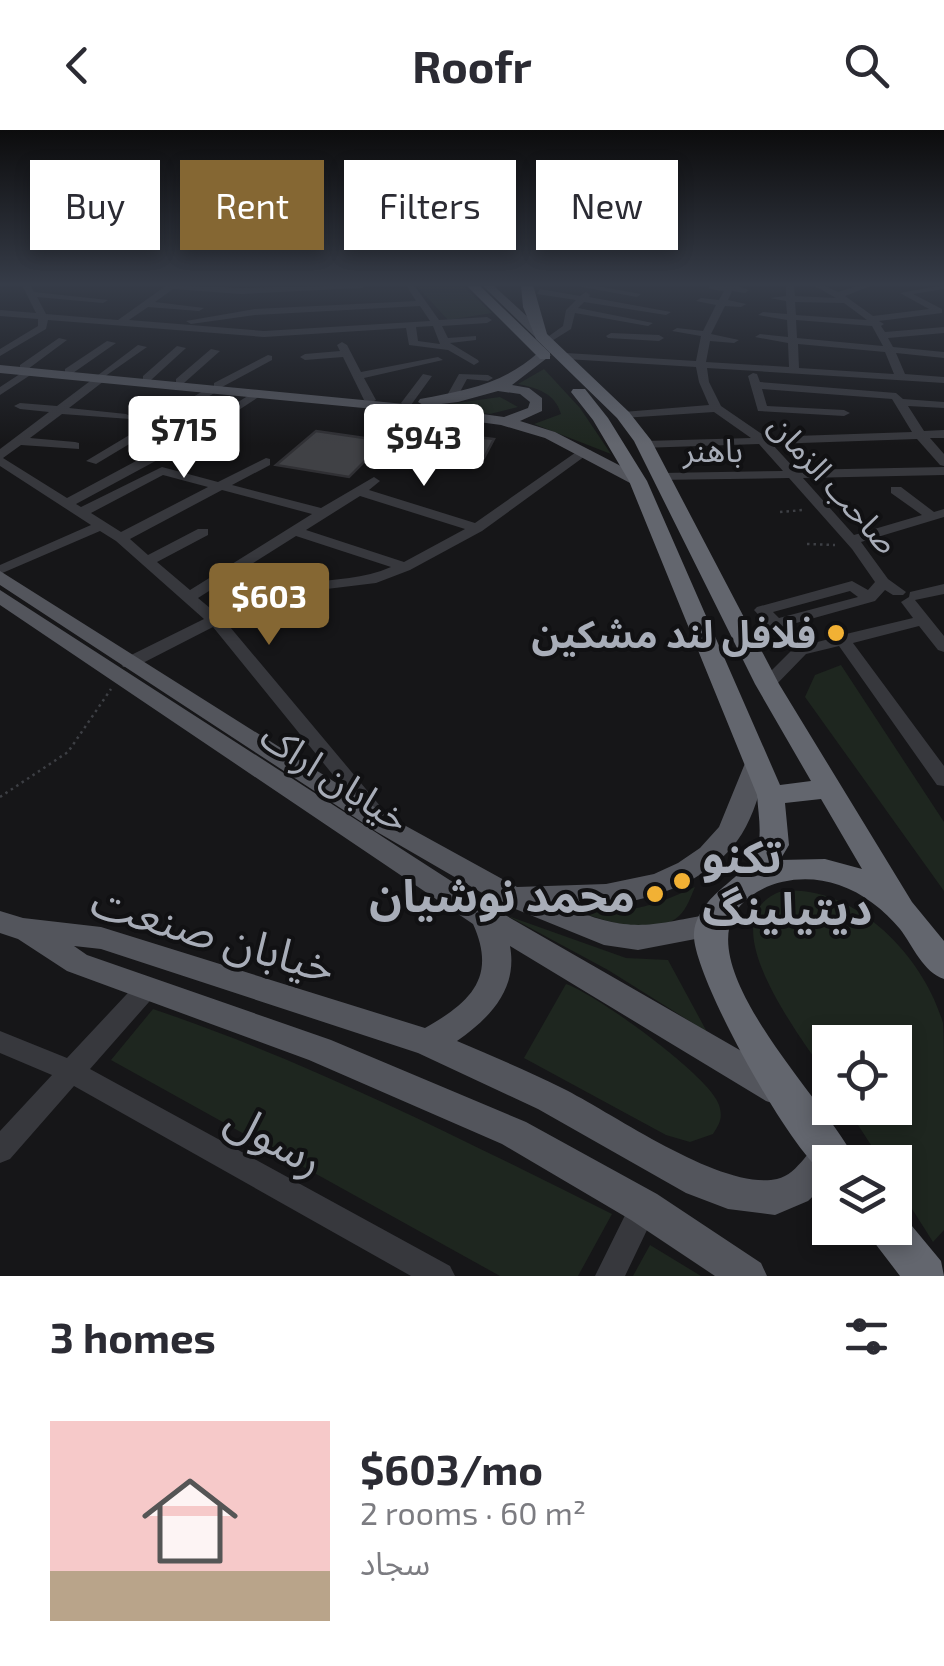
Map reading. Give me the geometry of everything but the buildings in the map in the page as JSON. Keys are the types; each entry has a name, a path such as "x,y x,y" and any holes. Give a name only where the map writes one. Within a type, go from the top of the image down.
{"highway":[{"path":"538,338 623,415 645,445 650,479 772,795 774,845 752,880"},
{"path":"545,338 600,418 650,479 901,910 944,966"},
{"path":"772,795 828,789"},
{"path":"824,1145 732,1000 711,946 711,925 732,894 752,880 784,868 819,870 863,883 901,910"},
{"path":"901,1245 926,1276"}],"main road":[{"path":"27,369 407,403 451,398 525,374 549,347 540,338"},
{"path":"0,367 147,378 503,421 550,434 650,479"},
{"path":"494,382 532,396 538,406 527,416 503,421"},
{"name":"خیابان اراک","path":"0,577 123,671 483,916 793,1099"},
{"name":"خیابان اراک","path":"0,596 506,894 604,934 638,939 711,925"},
{"path":"506,894 588,897 651,884 700,862 730,832 757,762"},
{"path":"427,1042 453,1029 493,988 500,971 500,949 483,916"},
{"name":"خیابان صنعت","path":"12,926 102,938 427,1042 550,1098 699,1181 728,1192 775,1197 812,1176"},
{"name":"خیابان صنعت","path":"12,926 78,962 320,1050 514,1133 644,1206 748,1276"}],"street":[{"path":"0,353 27,338"},
{"path":"412,338 412,343 448,344 471,338"},
{"path":"445,338 474,362"},
{"path":"549,347 557,338"},
{"path":"602,358 609,338"},
{"path":"701,364 706,338"},
{"path":"723,338 734,340"},
{"path":"776,338 944,355"},
{"path":"885,338 900,378 898,399 918,432 944,462"},
{"path":"0,392 62,340"},
{"path":"793,340 794,368"},
{"path":"69,371 111,343"},
{"path":"142,347 0,458 121,538 217,622 386,826"},
{"path":"166,347 198,350"},
{"path":"549,347 602,358 944,380"},
{"path":"147,378 181,348"},
{"path":"306,357 344,349 370,400"},
{"path":"180,382 216,351"},
{"path":"92,461 268,358"},
{"path":"358,376 438,360"},
{"name":"صاحب الزمان","path":"701,364 716,408 762,440 854,543 883,582 907,597 944,646"},
{"path":"750,366 762,409 844,413"},
{"path":"407,403 428,376"},
{"path":"757,385 944,404"},
{"path":"69,502 183,441 256,394"},
{"path":"20,406 126,417"},
{"path":"623,415 716,408"},
{"path":"645,445 944,434"},
{"path":"22,441 75,446"},
{"path":"123,671 252,601 301,588 376,579 406,566 477,528 586,450"},
{"path":"121,538 266,462"},
{"name":"باهنر","path":"650,479 944,471"},
{"path":"82,512 162,472 323,514"},
{"path":"189,597 374,482"},
{"path":"896,490 937,514"},
{"path":"358,491 477,528"},
{"path":"854,543 937,514"},
{"path":"0,570 101,524"},
{"path":"296,531 406,566"},
{"path":"147,561 204,532"},
{"path":"374,556 397,544"},
{"path":"746,642 776,624 870,598 883,582"},
{"path":"907,597 943,591"},
{"path":"767,684 800,651 923,620"},
{"path":"841,638 944,780"},
{"path":"0,1150 148,987"},
{"name":"رسول","path":"0,1042 71,1072 440,1276"},
{"path":"610,1276 644,1206"}],"path":[{"path":"780,512 824,508"},
{"path":"807,544 854,543"},
{"path":"0,797 68,752 123,671"}],"shaded area":[{"path":"544,369 580,408 611,454 534,424 561,414 550,396 518,384"},
{"path":"500,397 518,407 490,414 428,407"},
{"path":"841,665 944,822 944,891 805,697 815,675"},
{"path":"695,887 679,916 656,926 629,926 576,911 637,908"},
{"path":"782,891 809,892 860,912 903,950 934,998 943,1023 944,1230 933,1242 912,1209 912,1145 871,1145 858,1125 912,1125 912,1025 812,1025 812,1054 768,982 757,953 753,927 761,905"},
{"path":"508,916 626,958 668,960 707,1032 608,970"},
{"path":"566,984 625,1019 696,1076 719,1105 720,1120 713,1134 690,1142 666,1135 524,1058"},
{"path":"153,1009 329,1078 612,1214 578,1276 500,1276 111,1060"},
{"path":"650,1245 701,1276 633,1276"}],"place":[{"name":"فلافل لند مشکین","path":"836,633"},
{"name":"تکنو دیتیلینگ","path":"682,881"},
{"name":"محمد نوشیان","path":"655,894"}]}
